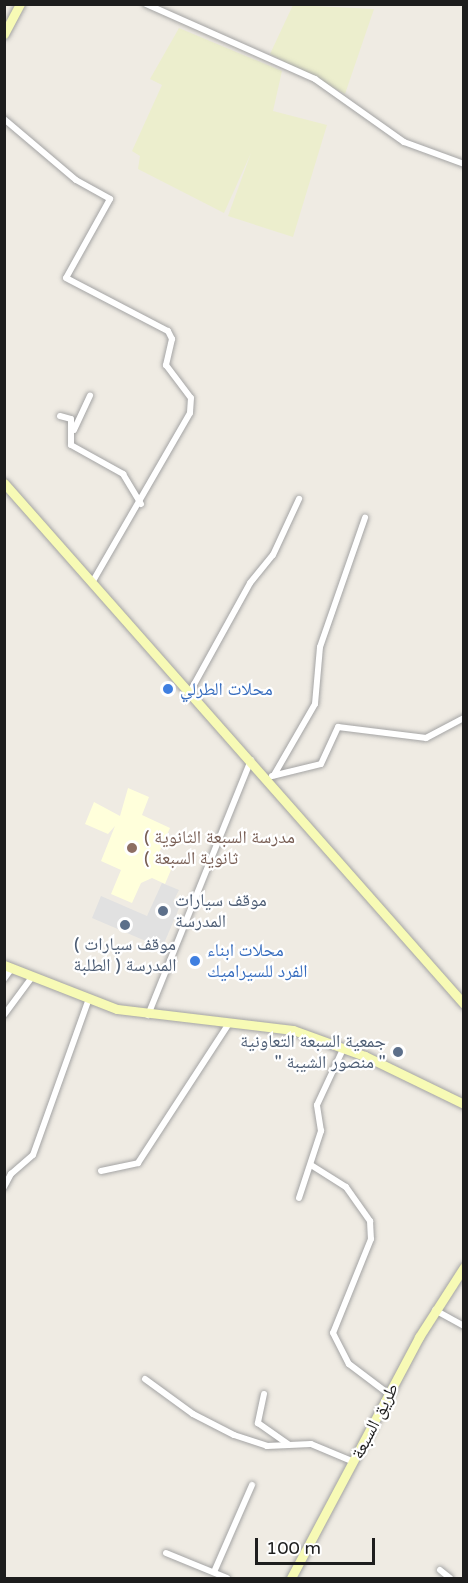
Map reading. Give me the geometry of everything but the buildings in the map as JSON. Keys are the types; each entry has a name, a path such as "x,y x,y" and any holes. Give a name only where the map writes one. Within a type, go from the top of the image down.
{"street":[{"path":"4,34 20,4"},
{"path":"146,4 315,79 404,142 464,164"},
{"path":"4,119 76,180 110,199 66,271 68,282 146,317 172,339 166,365 188,392 192,406 141,504 94,579"},
{"path":"90,396 70,445 123,474 141,504"},
{"path":"60,416 70,419 74,431"},
{"path":"4,483 94,579 252,759 271,777 464,1005"},
{"path":"191,690 250,583 273,555 299,500"},
{"path":"271,777 315,704 320,647 366,518"},
{"path":"271,777 321,764 338,727 426,738 464,718"},
{"path":"148,1015 252,759"},
{"path":"4,979 8,966 88,1001 148,1015 230,1021 293,1030 344,1047 464,1104"},
{"path":"4,1014 32,977"},
{"path":"4,1187 10,1174 33,1155 88,1001"},
{"path":"101,1171 138,1162 230,1021"},
{"path":"299,1198 321,1131 317,1105 344,1047"},
{"path":"448,1097 464,1099"},
{"path":"311,1165 346,1187 370,1221 371,1239 333,1333 349,1364 390,1395"},
{"name":"طريق السبعة","path":"291,1578 435,1310 464,1267"},
{"path":"435,1310 464,1326"},
{"path":"145,1379 211,1426 267,1446 311,1444 354,1463"},
{"path":"264,1394 258,1423 289,1444"},
{"path":"214,1572 252,1485"},
{"path":"166,1553 223,1577"},
{"path":"440,1570 450,1578"}],"shaded area":[{"path":"293,5 374,9 345,94 270,54"},
{"path":"179,28 282,71 273,111 327,125 293,237 228,216 251,153 224,213 138,169 140,156 132,151 162,85 150,79"},
{"name":"( مدرسة السبعة الثانوية ( ثانوية السبعة","path":"128,788 149,797 142,815 170,828 157,857 173,865 165,884 152,878 141,883 132,903 111,894 121,870 101,861 115,826 108,834 85,824 94,802 120,816"},
{"path":"162,883 179,890 173,902 180,906 162,948 92,918 101,896 147,916"}],"place":[{"name":"محلات الطرلي","path":"168,689"},
{"name":"( مدرسة السبعة الثانوية ( ثانوية السبعة","path":"132,848"},
{"name":"موقف سيارات المدرسة","path":"163,911"},
{"name":"( موقف سيارات المدرسة ( الطلبة","path":"125,925"},
{"name":"محلات ابناء الفرد للسيراميك","path":"195,961"},
{"name":"جمعية السبعة التعاونية \" منصور الشيبة \"","path":"398,1052"}]}
